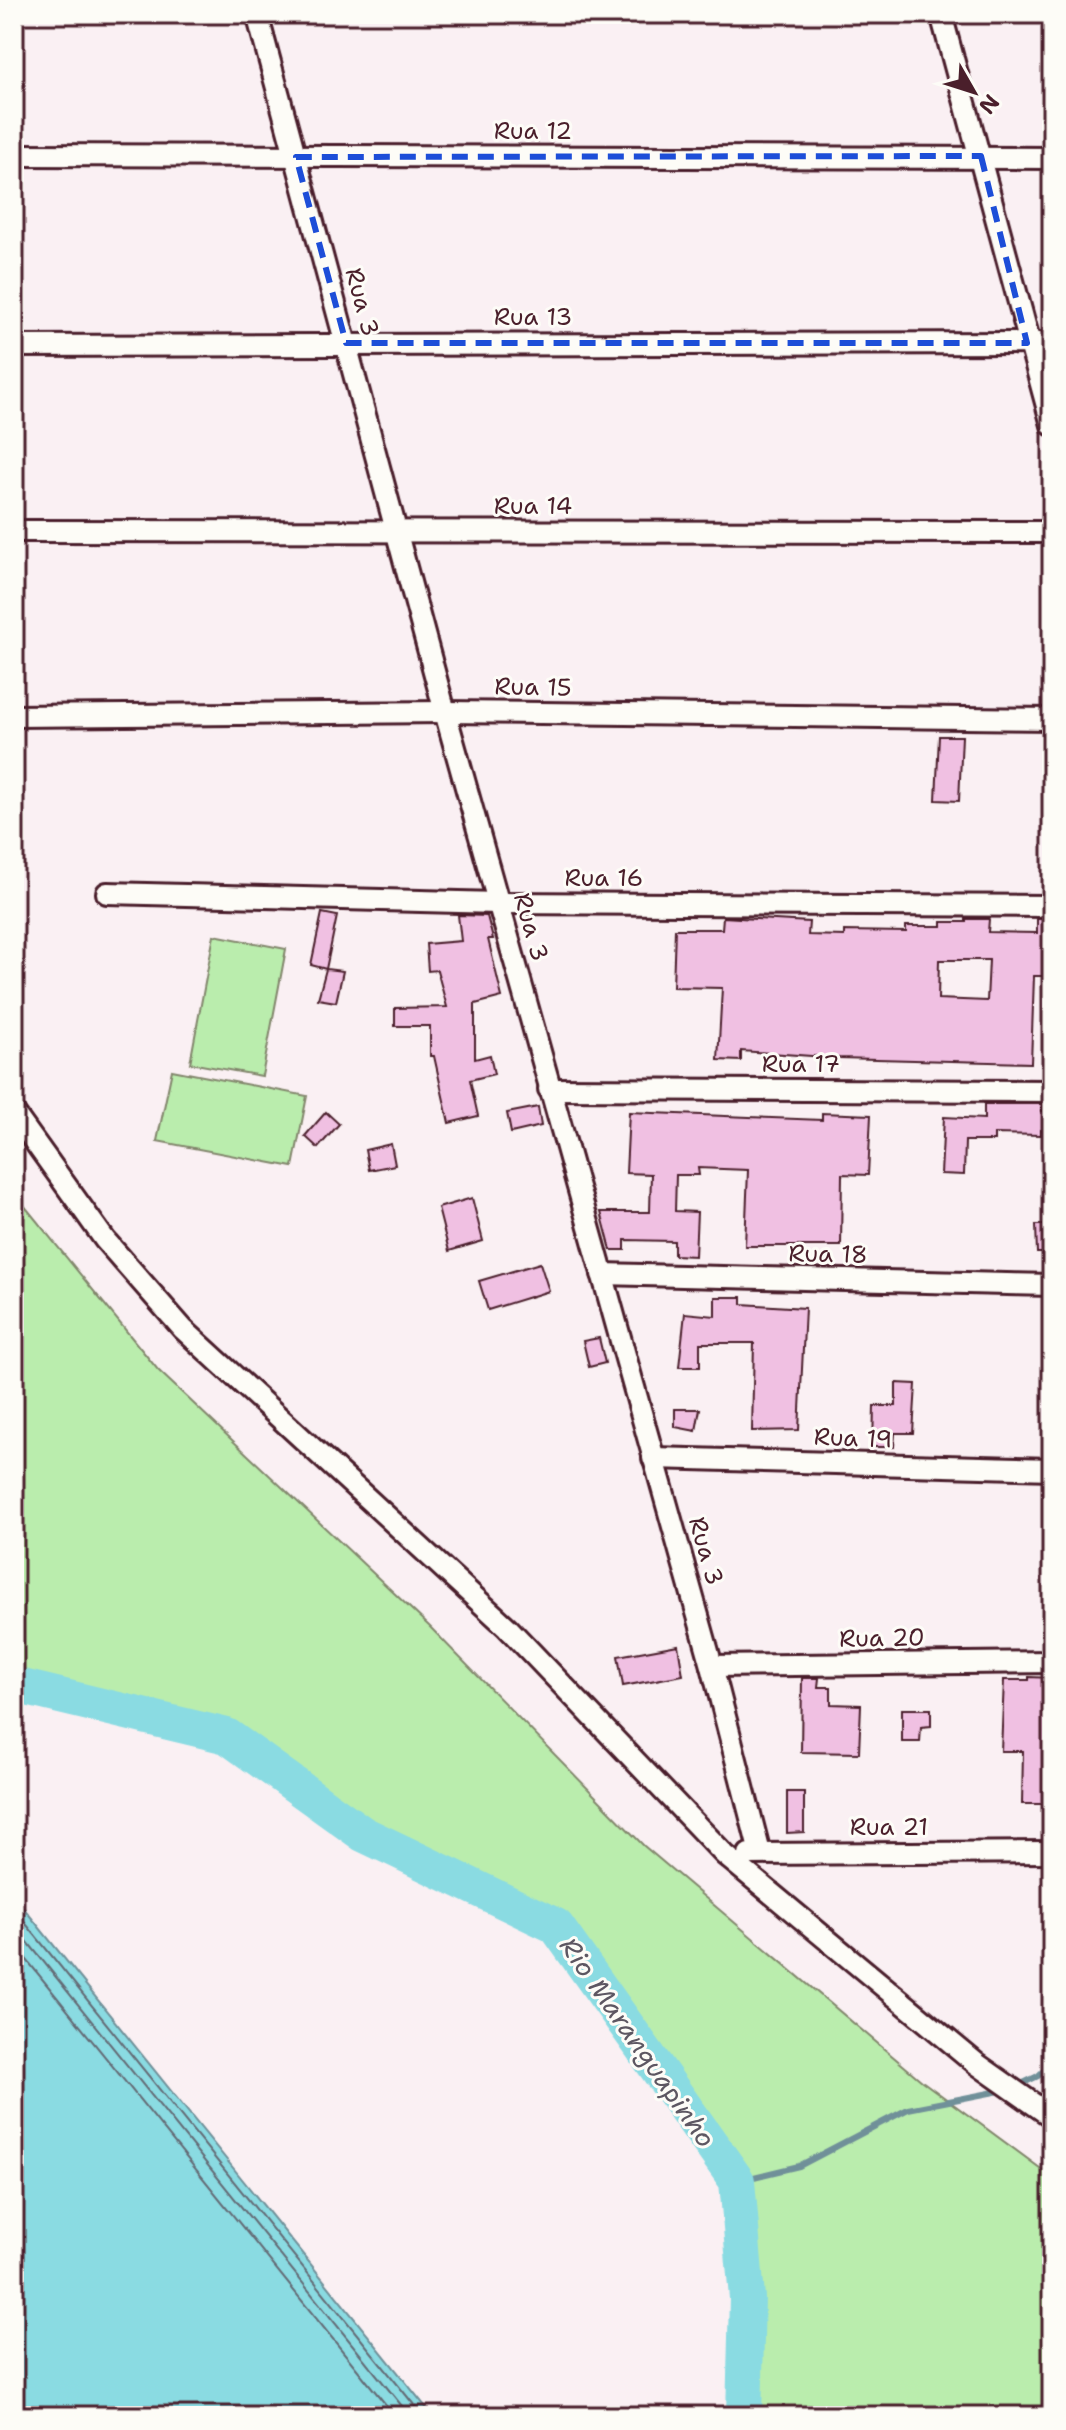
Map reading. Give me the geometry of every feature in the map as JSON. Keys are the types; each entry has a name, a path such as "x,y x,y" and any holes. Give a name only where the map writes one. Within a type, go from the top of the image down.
{"street":[{"name":"Rua 3","path":"257,14 445,712 712,1666 760,1853"},
{"path":"941,14 981,156 1027,343 1052,425"},
{"name":"Rua 12","path":"14,155 1052,158"},
{"name":"Rua 13","path":"14,346 1052,343"},
{"name":"Rua 14","path":"14,531 1052,532"},
{"name":"Rua 15","path":"14,716 445,712 1052,719"},
{"name":"Rua 16","path":"107,893 498,903 1052,906"},
{"name":"Rua 17","path":"549,1089 1052,1091"},
{"path":"14,1113 105,1240 183,1329 507,1627 725,1855 977,2064 1052,2117"},
{"name":"Rua 18","path":"602,1274 1052,1285"},
{"name":"Rua 19","path":"653,1458 1052,1469"},
{"name":"Rua 20","path":"712,1666 1052,1662"},
{"name":"Rua 21","path":"725,1855 1052,1852"}],"highlighted area":[{"path":"981,156 1027,343 346,343 296,157"}],"green space":[{"path":"214,935 286,949 262,1076 190,1063"},
{"path":"172,1070 307,1096 293,1167 157,1141"},
{"path":"14,1193 158,1370 429,1626 644,1846 922,2081 1052,2177 1052,2416 744,2416 747,2298 737,2181 556,1926 363,1834 227,1736 14,1685"}],"water":[{"path":"14,1896 433,2416 14,2416"}],"building":[{"path":"939,736 962,736 959,801 936,800"},
{"path":"322,913 337,916 326,969 311,965"},
{"path":"458,915 487,916 493,939 488,939 502,997 475,1004 475,1059 490,1055 494,1074 470,1080 478,1116 449,1123 434,1056 430,1056 430,1026 395,1026 395,1008 447,1007 437,970 428,971 426,944 461,941"},
{"path":"723,917 809,922 808,935 844,936 844,931 906,932 906,926 942,926 942,922 989,919 988,932 1037,933 1037,919 1052,919 1052,976 1034,976 1031,1063 839,1058 741,1051 741,1061 718,1060 722,988 673,987 675,929 722,929","holes":["939,960 989,960 987,1001 938,999"]},
{"path":"326,969 343,971 336,1002 318,999"},
{"path":"984,1104 1042,1104 1042,1111 1052,1111 1052,1131 1041,1130 1041,1135 994,1134 994,1141 965,1141 964,1175 941,1174 944,1117 984,1119"},
{"path":"538,1107 541,1126 511,1133 507,1113"},
{"path":"326,1112 339,1124 318,1148 305,1136"},
{"path":"629,1112 822,1120 822,1113 871,1115 868,1175 842,1174 841,1246 745,1246 748,1170 698,1168 699,1175 676,1175 675,1211 697,1212 695,1256 674,1255 674,1241 625,1240 625,1250 611,1250 601,1212 650,1212 651,1174 626,1173"},
{"path":"391,1144 395,1165 369,1170 365,1150"},
{"path":"472,1198 483,1241 449,1251 438,1208"},
{"path":"1036,1225 1052,1225 1052,1253 1037,1253"},
{"path":"540,1263 549,1291 488,1310 479,1281"},
{"path":"715,1297 742,1297 742,1304 805,1308 799,1430 752,1431 754,1343 700,1343 700,1367 679,1367 685,1313 715,1316"},
{"path":"599,1338 605,1363 589,1367 583,1341"},
{"path":"896,1383 916,1384 913,1433 895,1433 894,1447 873,1447 874,1406 896,1406"},
{"path":"675,1409 700,1409 696,1431 675,1427"},
{"path":"678,1645 683,1675 623,1686 618,1656"},
{"path":"1029,1677 1052,1678 1049,1804 1022,1804 1023,1751 1001,1751 1004,1680 1029,1680"},
{"path":"802,1678 819,1678 818,1687 831,1687 831,1704 861,1705 859,1753 801,1752"},
{"path":"902,1709 931,1709 931,1726 921,1727 920,1742 902,1742"},
{"path":"787,1792 804,1792 804,1832 787,1833"}],"waterway":[{"name":"Rio Maranguapinho","path":"14,1685 227,1736 363,1834 556,1926 737,2181 747,2298 744,2416"},
{"path":"1015,2087 1038,2076 1052,2063"},
{"path":"737,2181 799,2166 908,2109 1005,2090"}]}
